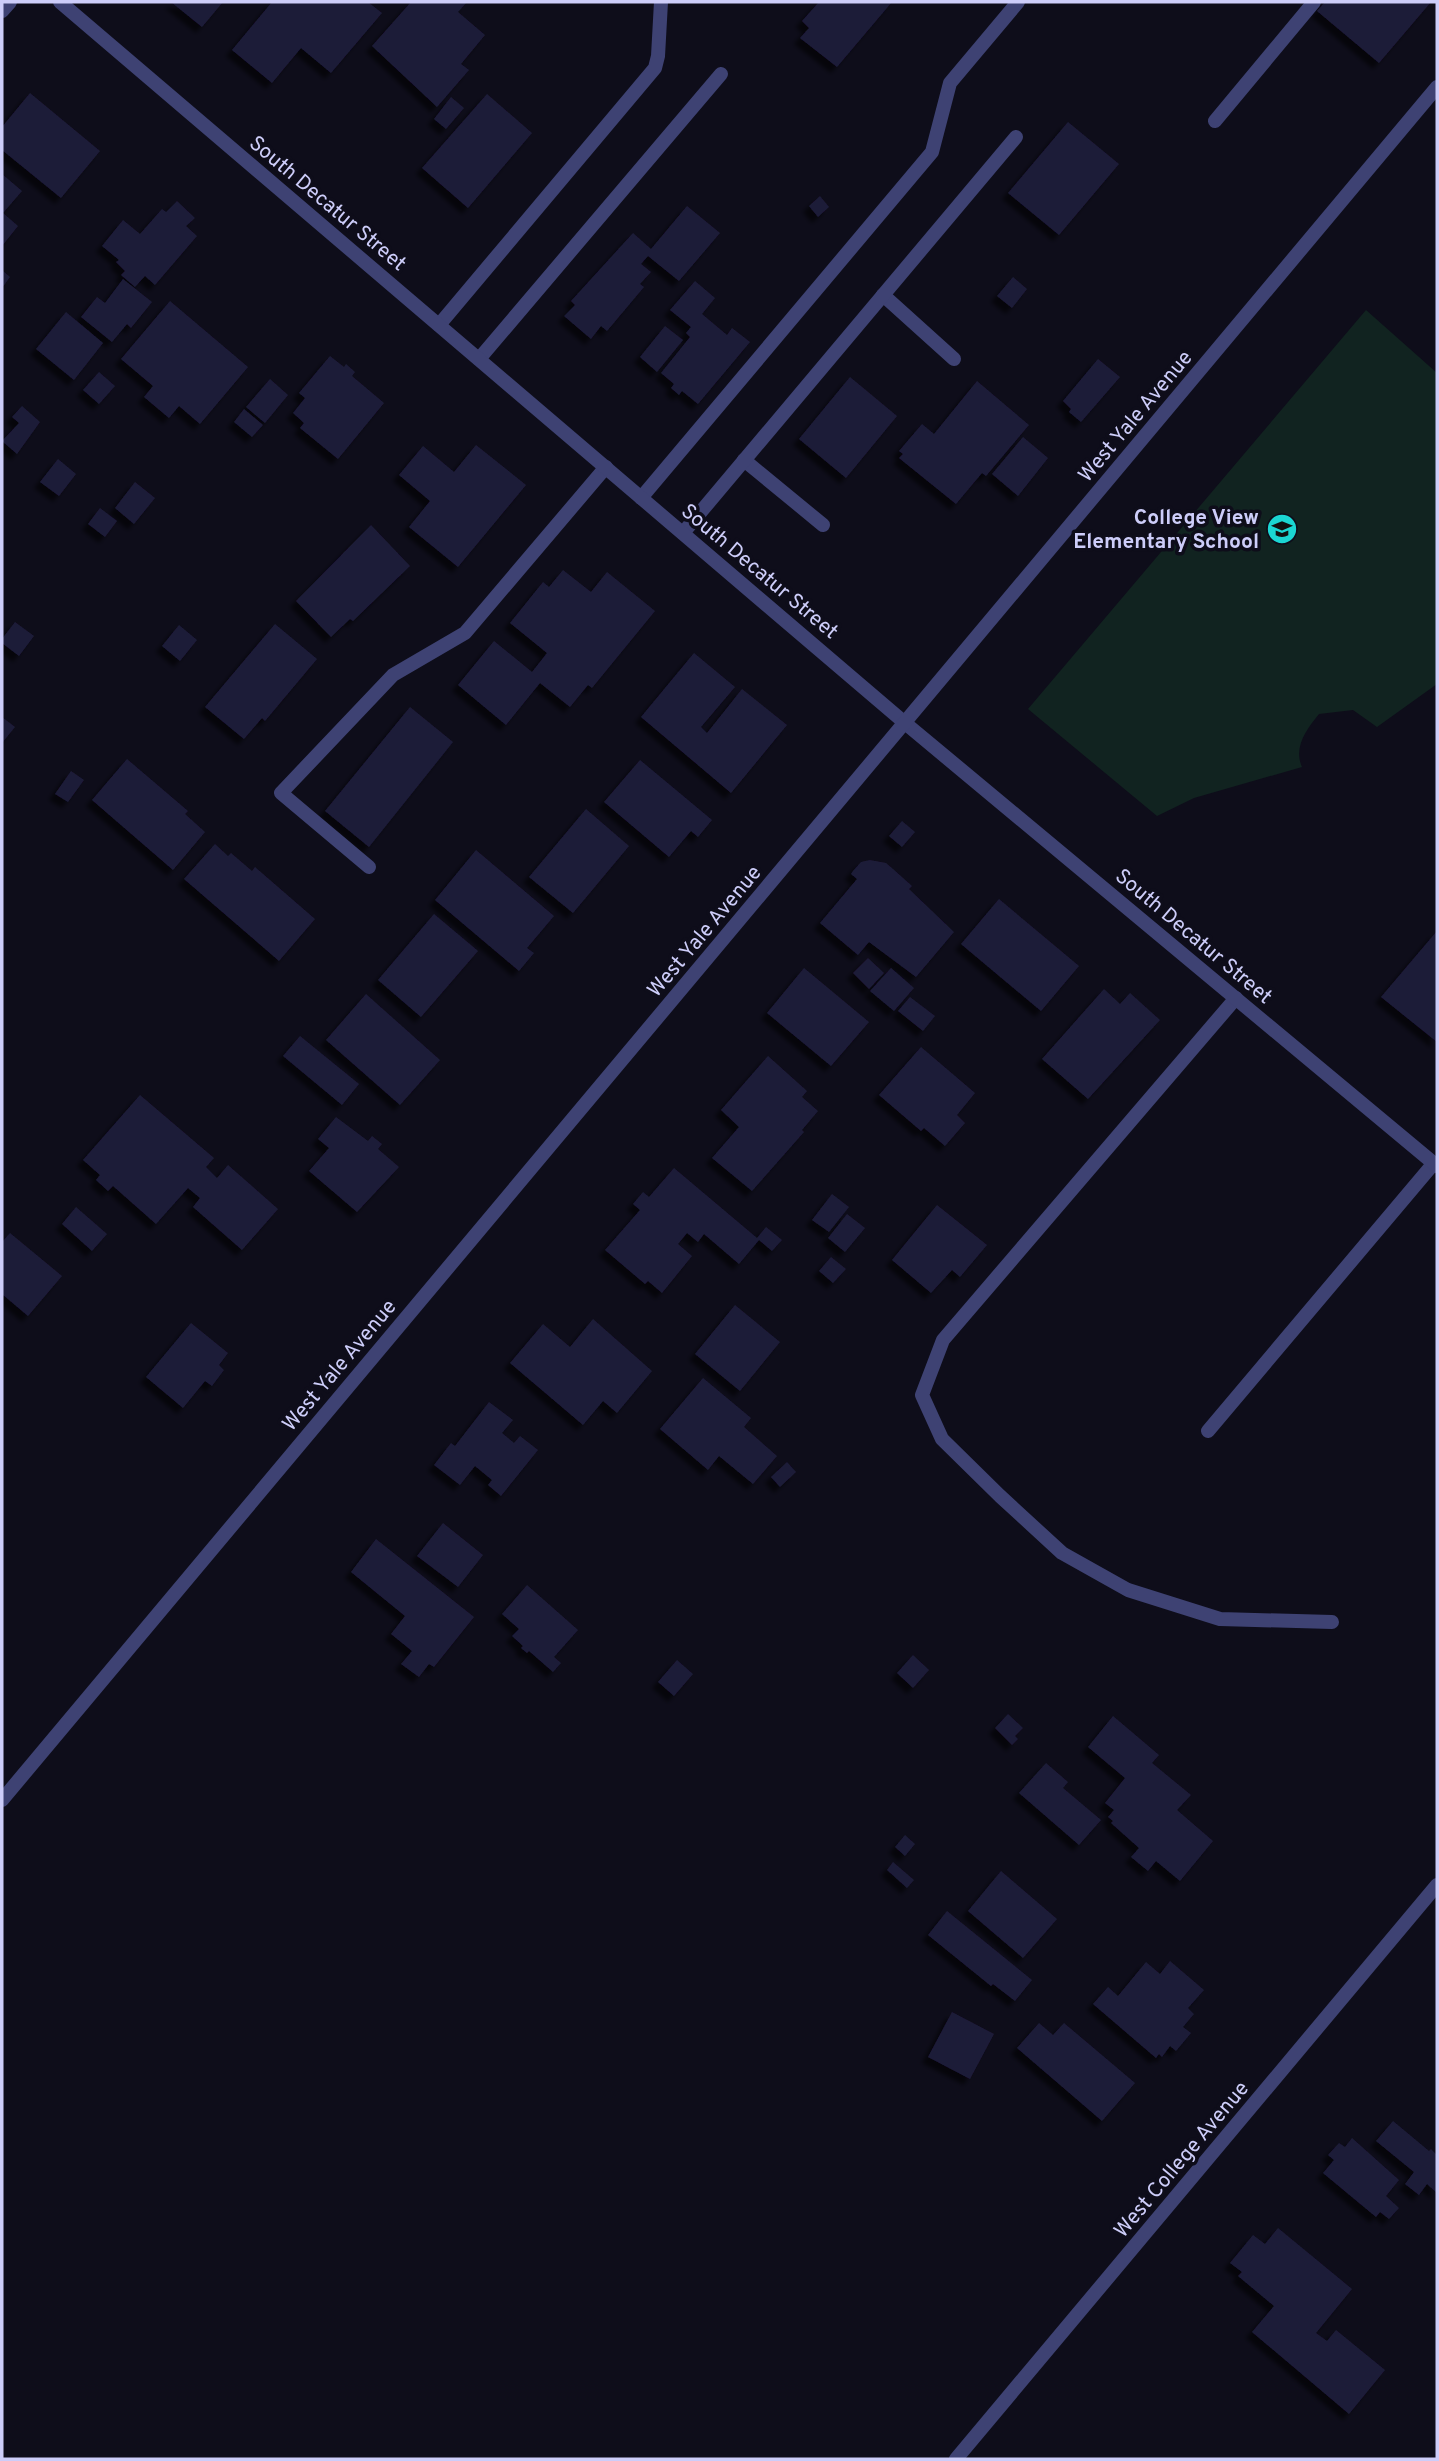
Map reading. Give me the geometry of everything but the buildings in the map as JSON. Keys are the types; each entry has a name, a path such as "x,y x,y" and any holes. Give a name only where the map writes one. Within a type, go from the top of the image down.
{"street":[{"path":"2,11 10,2"},
{"name":"South Decatur Street","path":"60,2 905,723 1435,1165"},
{"path":"439,325 655,68 659,56 661,2"},
{"path":"641,498 932,152 950,83 1018,2"},
{"path":"1215,121 1314,2"},
{"path":"479,359 721,74"},
{"name":"West Yale Avenue","path":"2,1800 1437,88"},
{"path":"683,533 1016,137"},
{"path":"883,295 954,359"},
{"path":"744,460 823,525"},
{"path":"369,867 281,793 393,675 466,633 606,467"},
{"path":"1236,998 943,1340 922,1395 943,1438 1062,1553 1129,1590 1220,1619 1332,1622"},
{"path":"1208,1431 1435,1165"},
{"name":"West College Avenue","path":"956,2459 1437,1885"}],"green space":[{"path":"1366,310 1437,373 1437,684 1377,727 1353,710 1319,714 1300,745 1302,767 1194,798 1157,816 1028,709"}],"place":[{"name":"College View Elementary School","path":"1282,529"}]}
